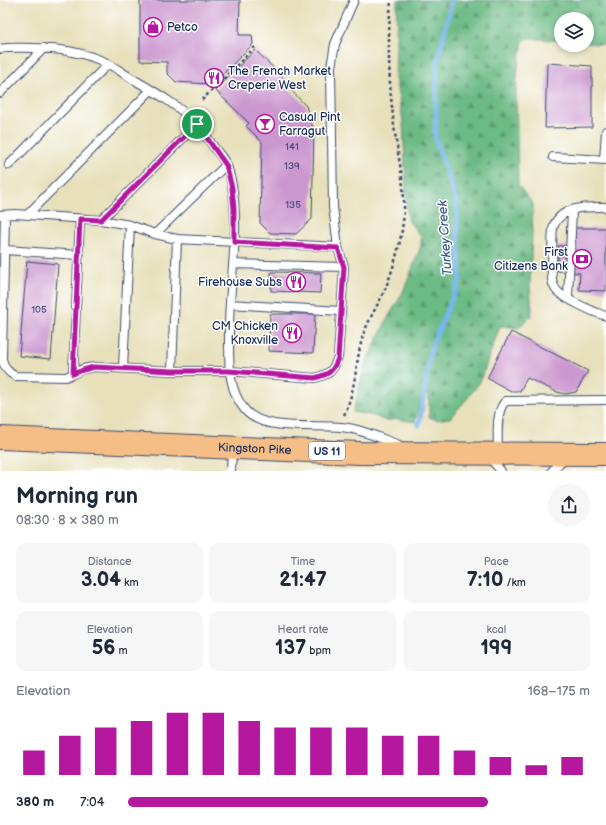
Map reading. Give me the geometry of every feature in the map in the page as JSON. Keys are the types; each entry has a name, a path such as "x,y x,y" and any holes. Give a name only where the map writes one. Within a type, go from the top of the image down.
{"main road":[{"name":"Kingston Pike","path":"0,438 360,453 421,453 495,460 568,454 606,454"}],"lane":[{"path":"338,248 177,239 155,234 130,225 101,220 27,215 3,215 4,250 2,359 4,366 11,374 15,376 66,377 94,367 172,371 229,371 315,378 329,374 335,366 338,358 344,267 338,248 333,207 331,67 335,44 354,0"},
{"path":"0,49 44,48 63,50 90,56 108,64 174,106 197,124 226,165 232,188 234,209 229,371 235,393 239,402 247,412 263,422 286,425 341,427 372,435 421,453"},
{"path":"0,93 44,48"},
{"path":"9,165 108,64"},
{"path":"27,215 150,90"},
{"path":"101,220 197,124"},
{"path":"552,157 605,160 606,131"},
{"path":"155,234 226,165"},
{"path":"606,208 584,207 572,210 559,218 554,226 552,282 557,290 568,298 606,316"},
{"path":"568,298 572,210"},
{"path":"73,374 80,219"},
{"path":"124,368 130,225"},
{"path":"172,371 177,239"},
{"path":"4,250 79,255"},
{"path":"233,264 344,267"},
{"path":"230,304 340,311"},
{"path":"495,460 499,415 503,404 506,401 606,400"},
{"path":"231,471 232,448"},
{"path":"552,471 568,454"}],"path":[{"path":"342,419 352,394 362,339 366,327 386,286 396,254 403,221 404,203 402,180 388,69 391,0"},
{"path":"202,100 255,47"}],"green space":[{"path":"397,0 606,0 606,45 594,44 594,12 554,12 554,40 528,38 523,41 516,88 518,185 533,204 530,287 532,310 531,316 518,328 500,326 480,382 450,418 436,420 429,417 429,395 422,394 415,422 396,419 386,421 375,416 353,412 365,364 403,292 421,246 421,236 409,222 407,211 403,121 395,78"}],"building":[{"path":"140,0 240,0 239,35 252,35 253,44 211,86 209,84 176,82 167,73 167,62 140,61"},
{"path":"255,50 289,83 287,86 306,106 314,131 312,219 296,234 270,233 260,223 262,142 246,126 249,123 215,90"},
{"path":"547,63 592,66 592,127 545,128"},
{"name":"First Citizens Bank","path":"575,228 606,228 606,291 579,290 580,273 558,271 558,246 575,246"},
{"path":"27,261 58,264 51,359 19,356"},
{"name":"Firehouse Subs","path":"271,272 321,273 320,293 271,291"},
{"name":"CM Chicken Knoxville","path":"270,314 315,314 313,353 269,351"},
{"path":"511,332 588,371 576,392 566,394 557,392 527,378 520,391 511,391 487,378"}],"waterway":[{"name":"Turkey Creek","path":"419,425 431,348 460,280 456,201 435,137 437,64 452,0"}],"place":[{"name":"Petco","path":"153,27"},
{"name":"The French Market Creperie West","path":"214,78"},
{"name":"Casual Pint Farragut","path":"265,124"},
{"name":"First Citizens Bank","path":"582,259"},
{"name":"Firehouse Subs","path":"296,282"},
{"name":"CM Chicken Knoxville","path":"292,333"}],"route":[{"path":"197,124 226,165 232,188 234,209 234,242 338,248 344,267 338,358 335,366 329,374 315,378 229,371 172,371 94,367 73,374 80,219 101,220 197,124"}]}
